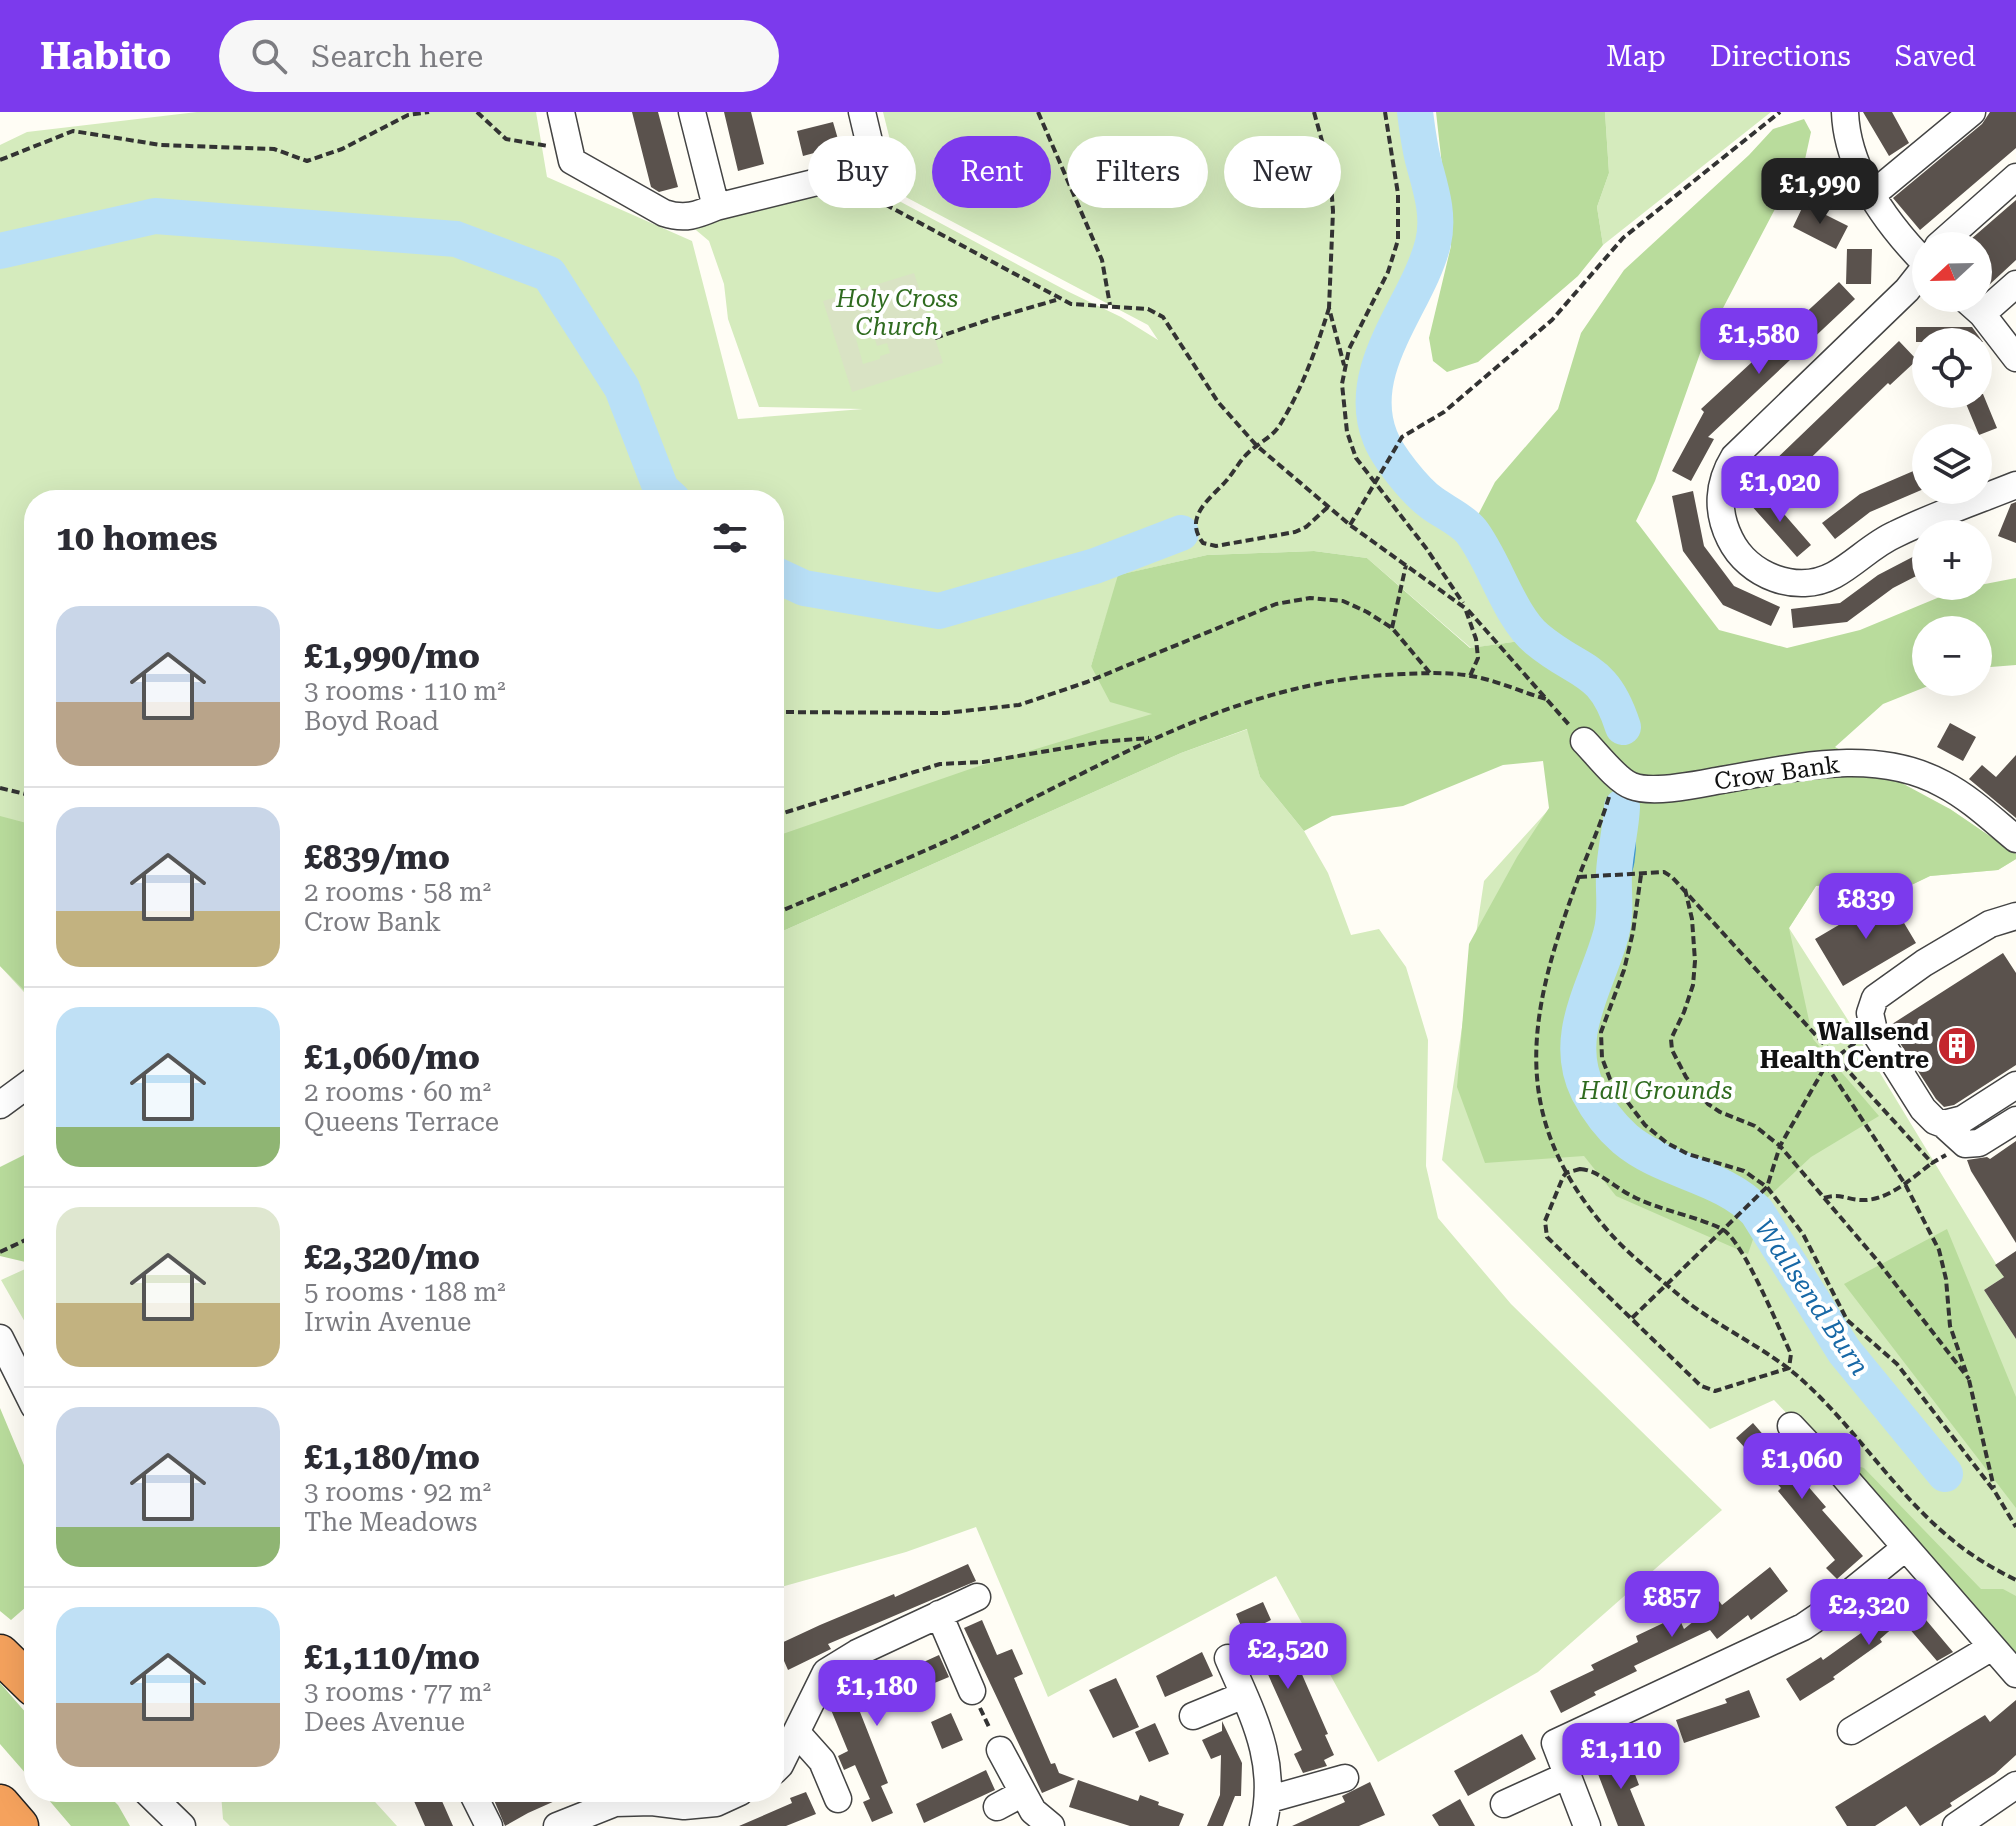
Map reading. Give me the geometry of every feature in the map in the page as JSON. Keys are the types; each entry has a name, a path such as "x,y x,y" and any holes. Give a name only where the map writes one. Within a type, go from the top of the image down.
{"highway":[{"path":"0,1654 24,1677"},
{"path":"0,1804 19,1826"}],"street":[{"path":"561,112 572,161 664,213 677,217 691,218 716,207 808,184"},
{"path":"692,112 716,207"},
{"path":"862,112 868,136"},
{"path":"1845,112 1851,150 1890,225 1912,249"},
{"path":"1873,194 1972,112"},
{"path":"1954,232 2016,177"},
{"path":"1912,283 1734,457 1721,489 1726,531 1739,555 1759,572 1784,581 1811,582 1834,575 1891,536 2016,485"},
{"path":"1992,296 2016,284"},
{"path":"1978,312 2016,358"},
{"name":"Crow Bank","path":"1584,741 1624,783 1645,789 1701,784 1816,765 1844,763 1901,768 1945,784 2016,839"},
{"path":"2016,916 1990,924 1882,992 1871,1005 1870,1023 1923,1109 1965,1144 1979,1143 2016,1120"},
{"path":"1943,1124 1963,1119 2016,1085"},
{"path":"0,1105 24,1087"},
{"path":"0,1338 24,1386"},
{"path":"1791,1426 1823,1460 1835,1466 2016,1674"},
{"path":"1587,1826 1555,1743 1803,1627 1905,1548"},
{"path":"784,1757 826,1672 857,1653 977,1597"},
{"path":"939,1614 972,1691"},
{"path":"1851,1731 1992,1647"},
{"path":"1228,1658 1261,1734 1270,1799 1263,1826"},
{"path":"1193,1716 1244,1695"},
{"path":"797,1733 822,1761 838,1799"},
{"path":"1000,1750 1033,1811 1051,1826"},
{"path":"1505,1806 1568,1775"},
{"path":"1270,1799 1345,1778"},
{"path":"1956,1826 2016,1785"},
{"path":"997,1807 1023,1793"},
{"path":"157,1802 182,1826"},
{"path":"477,1802 489,1826"},
{"path":"557,1826 621,1802"},
{"path":"669,1802 684,1806 718,1802"}],"path":[{"path":"0,160 73,131 161,145 274,149 307,161 342,149 408,115 429,112"},
{"path":"477,112 506,139 569,150"},
{"path":"1038,112 1102,260 1110,305"},
{"path":"1314,112 1330,170 1333,211 1329,308 1316,351 1281,423 1244,457 1201,507 1196,528 1203,543 1216,546 1295,532 1306,527 1328,507"},
{"path":"1385,112 1398,194 1398,240 1388,272 1349,349 1344,366 1342,401 1347,432 1356,458 1426,548 1465,608 1584,741"},
{"path":"1350,525 1396,444 1408,432 1444,412 1520,349 1552,320 1623,238 1780,112"},
{"path":"891,208 1071,304 1148,309 1163,317 1218,402 1257,446 1350,525 1465,608 1476,639 1478,658 1470,676"},
{"path":"935,338 1059,299"},
{"path":"1329,308 1344,366"},
{"path":"1392,628 1406,565"},
{"path":"784,712 945,713 1019,705 1087,682 1276,604 1310,598 1343,601 1392,628 1430,673"},
{"path":"784,910 976,827 1152,738 1222,710 1317,684 1366,675 1430,673 1470,676 1546,699"},
{"path":"784,813 940,764 983,762 1100,742 1152,738"},
{"path":"1610,767 1611,791 1548,972 1535,1037 1538,1098 1566,1173 1611,1235 1695,1308 1789,1368 1815,1391 1939,1529 1976,1558 2016,1580"},
{"path":"0,788 24,794"},
{"path":"1579,877 1668,873 1932,1163"},
{"path":"1639,875 1633,932 1624,970 1601,1032 1604,1067 1617,1091 1657,1136 1688,1154 1744,1171 1767,1187 1803,1234 1847,1320 1897,1364 1995,1492 2016,1527"},
{"path":"1685,889 1692,919 1695,961 1693,985 1674,1030 1672,1050 1686,1077 1708,1104 1755,1126 1780,1146 1876,1259 1969,1379"},
{"path":"1632,1318 1767,1187 1780,1146 1826,1065 1874,1031"},
{"path":"1826,1065 1905,1184 1943,1264 1950,1326 1969,1379 1995,1492"},
{"path":"1824,1198 1836,1194 1870,1200 1905,1184 1932,1163 1965,1144"},
{"path":"1566,1173 1590,1169 1633,1197 1724,1230 1745,1258 1791,1354 1789,1368"},
{"path":"1566,1173 1545,1221 1547,1237 1701,1386 1710,1390 1789,1368"},
{"path":"0,1252 24,1241"},
{"path":"972,1691 1000,1750"}],"green space":[{"path":"197,112 536,112 547,177 692,241 738,419 863,409 759,407 728,319 724,284 709,241 690,225 808,194 808,208 912,208 1121,317 1158,340 1148,325 916,202 916,136 889,136 883,112 1407,112 1424,191 1426,237 1421,255 1389,317 1368,373 1365,411 1368,431 1374,447 1394,477 1468,553 1520,641 1471,648 1367,558 1314,551 1207,555 1119,575 1091,666 1154,714 784,836 784,490 24,490 24,992 0,966 0,145 27,132"},
{"path":"1436,112 1605,112 1609,173 1597,207 1603,245 1578,276 1478,362 1447,372 1433,361 1429,338 1451,246"},
{"path":"1605,112 1771,112 1603,245 1597,207 1609,173"},
{"path":"1804,119 1811,132 1804,164 1784,192 1702,348 1655,481 1636,521 1719,630 1787,648 1860,630 1932,600 1992,600 1992,583 2016,578 2016,665 1992,667 1992,616 1912,616 1912,692 1883,704 1835,747 1950,809 2016,854 2016,859 1998,870 1930,876 1901,890 1885,880 1816,886 1789,928 1813,1039 1879,1116 1811,1157 1767,1198 1748,1254 1616,1196 1584,1156 1485,1163 1457,1087 1469,944 1517,857 1549,808 1543,761 1503,765 1403,806 1332,816 1304,831 1260,777 1247,729 1181,753 784,931 784,834 973,768 1152,714 1110,702 1091,666 1118,575 1207,555 1314,551 1367,558 1470,648 1520,641 1462,546 1495,482 1558,409 1581,333 1624,270 1773,129"},
{"name":"Holy Cross Church","path":"914,273 943,363 852,392 823,301","holes":["868,317 877,346 887,343 890,353 863,364 851,321"]},
{"path":"1248,729 1260,777 1304,831 1328,873 1351,935 1379,929 1406,967 1428,1040 1426,1166 1438,1218 1511,1304 1722,1510 1538,1672 1378,1762 1276,1576 1048,1697 976,1527 906,1552 784,1586 784,931 1181,753"},
{"name":"Hall Grounds","path":"1872,778 1950,809 2016,854 2016,859 1998,870 1930,876 1901,890 1885,880 1816,886 1789,928 2004,1277 1984,1290 2016,1339 2016,1653 1774,1400 1710,1429 1442,1160 1484,881 1550,808"},
{"path":"0,816 24,822 24,990 0,966"},
{"path":"24,1155 24,1262 0,1256 0,1167"},
{"path":"1947,1229 2016,1397 2016,1508 1844,1284"},
{"path":"24,1270 24,1320 1,1280"},
{"path":"0,1408 24,1465 24,1609 11,1620 0,1611"},
{"path":"1846,1463 1864,1468 1981,1589 2003,1589 2016,1596 2016,1653"},
{"path":"0,1683 24,1711 24,1772 0,1744"},
{"path":"51,1802 115,1802 130,1826 71,1826"},
{"path":"222,1802 375,1802 397,1826 230,1826 223,1819"}],"water":[{"path":"1615,806 1630,808 1635,837 1631,874 1616,913 1607,904 1605,895 1599,896 1598,887 1603,880 1599,875 1601,857"}],"building":[{"path":"632,112 658,112 678,187 659,192 651,187"},
{"path":"724,112 751,112 764,164 738,171"},
{"path":"1863,112 1892,112 1909,143 1889,156"},
{"path":"1990,112 2016,112 2016,148 1920,230 1893,198 1982,124"},
{"path":"833,122 837,136 808,136 808,155 803,156 797,131"},
{"path":"2016,200 2016,260 1992,282 1992,232 1979,232"},
{"path":"1804,204 1848,226 1836,249 1793,227"},
{"path":"1847,249 1872,249 1871,284 1846,284"},
{"path":"1839,282 1855,299 1708,437 1714,439 1691,481 1672,471 1704,412 1701,409"},
{"path":"1972,327 1973,328 1916,328"},
{"path":"1899,341 1912,355 1912,365 1890,385 1888,383 1789,479 1773,462"},
{"path":"1968,408 1989,408 1997,428 1992,430 1992,424 1974,424"},
{"path":"1912,472 1912,494 1870,512 1835,539 1822,523 1860,494"},
{"path":"1693,491 1704,546 1734,586 1780,607 1771,626 1723,605 1683,551 1672,496"},
{"path":"1764,491 1811,545 1797,557 1750,504"},
{"path":"2016,502 2016,543 1998,536 2011,504"},
{"path":"1912,557 1912,578 1893,588 1847,622 1793,628 1791,609 1840,603 1878,575"},
{"path":"1950,723 1976,737 1963,761 1937,747"},
{"path":"2016,755 2016,818 1969,779 1982,765 1996,777"},
{"path":"1888,896 1916,943 1843,986 1815,939"},
{"name":"Wallsend Health Centre","path":"2003,953 2016,973 2016,1065 1954,1105 1944,1107 1889,1026"},
{"path":"2016,1141 2016,1243 1967,1160 1990,1159"},
{"path":"2016,1251 2016,1339 1984,1290 2004,1277 1995,1265"},
{"path":"1753,1423 1826,1507 1822,1510 1863,1556 1837,1579 1826,1568 1835,1560 1778,1491 1781,1488 1736,1438"},
{"path":"968,1564 976,1581 828,1644 831,1649 788,1670 784,1661 784,1642 894,1594 895,1597"},
{"path":"1770,1567 1788,1591 1751,1620 1748,1615 1717,1639 1710,1630 1634,1666 1637,1671 1594,1692 1596,1695 1561,1713 1550,1691 1594,1670 1591,1665 1638,1642 1636,1636 1678,1616 1684,1629 1719,1601 1722,1605"},
{"path":"1904,1590 1953,1652 1937,1661 1902,1620 1880,1639 1882,1642 1833,1677 1835,1679 1800,1701 1786,1679 1821,1657 1823,1660 1892,1611 1887,1604"},
{"path":"1263,1602 1271,1620 1265,1623 1266,1631 1283,1669 1297,1663 1328,1734 1325,1735 1334,1755 1324,1760 1327,1766 1303,1773 1294,1754 1302,1750 1266,1670 1260,1672 1236,1614"},
{"path":"982,1620 997,1655 1012,1649 1023,1674 1014,1678 1051,1764 1055,1763 1059,1773 1075,1779 1042,1793 964,1628"},
{"path":"1202,1652 1213,1676 1165,1697 1156,1676"},
{"path":"939,1655 949,1677 920,1689 919,1686 860,1712 888,1783 881,1786 893,1813 872,1822 863,1802 870,1799 855,1765 844,1770 838,1756 848,1751 829,1705"},
{"path":"1116,1678 1139,1727 1113,1738 1089,1690"},
{"path":"1749,1690 1760,1717 1684,1743 1676,1720 1727,1703 1725,1699"},
{"path":"2016,1700 2016,1755 1995,1774 1920,1826 1906,1806 1875,1826 1847,1826 1835,1807 1985,1715 1990,1722"},
{"path":"951,1713 963,1740 942,1749 931,1722"},
{"path":"1222,1721 1242,1763 1241,1796 1235,1796 1223,1826 1207,1826 1220,1795 1221,1755 1211,1759 1202,1740 1222,1731"},
{"path":"1155,1723 1169,1754 1149,1762 1135,1732"},
{"path":"1522,1734 1536,1759 1468,1796 1454,1771"},
{"path":"1620,1753 1624,1763 1630,1761 1639,1785 1630,1789 1645,1826 1618,1826 1598,1774 1607,1770 1602,1760"},
{"path":"986,1770 995,1790 924,1823 916,1804"},
{"path":"1078,1780 1138,1801 1140,1795 1184,1814 1179,1826 1130,1826 1069,1807"},
{"path":"1370,1782 1385,1815 1359,1826 1292,1826 1345,1802 1342,1796"},
{"path":"806,1792 816,1814 786,1826 739,1826 792,1803 790,1798"},
{"path":"1460,1799 1475,1826 1439,1826 1432,1815"},
{"path":"414,1802 442,1802 453,1826 425,1826"},
{"path":"495,1802 553,1802 528,1813 505,1826"}],"waterway":[{"name":"Wallsend Burn","path":"1415,112 1433,201 1435,232 1425,266 1381,361 1375,386 1374,411 1380,437 1395,463 1418,490 1471,531 1527,629 1552,651 1598,681 1607,692 1623,727"},
{"path":"0,251 155,216 456,239 549,274 622,388 662,490"},
{"path":"784,579 804,588 939,611 1095,566 1181,533"},
{"name":"Wallsend Burn","path":"1622,807 1615,865 1613,926 1580,1031 1578,1051 1588,1091 1609,1123 1640,1150 1727,1190 1757,1212 1844,1351 1945,1474"}],"place":[{"name":"Wallsend Health Centre","path":"1957,1046"}]}
